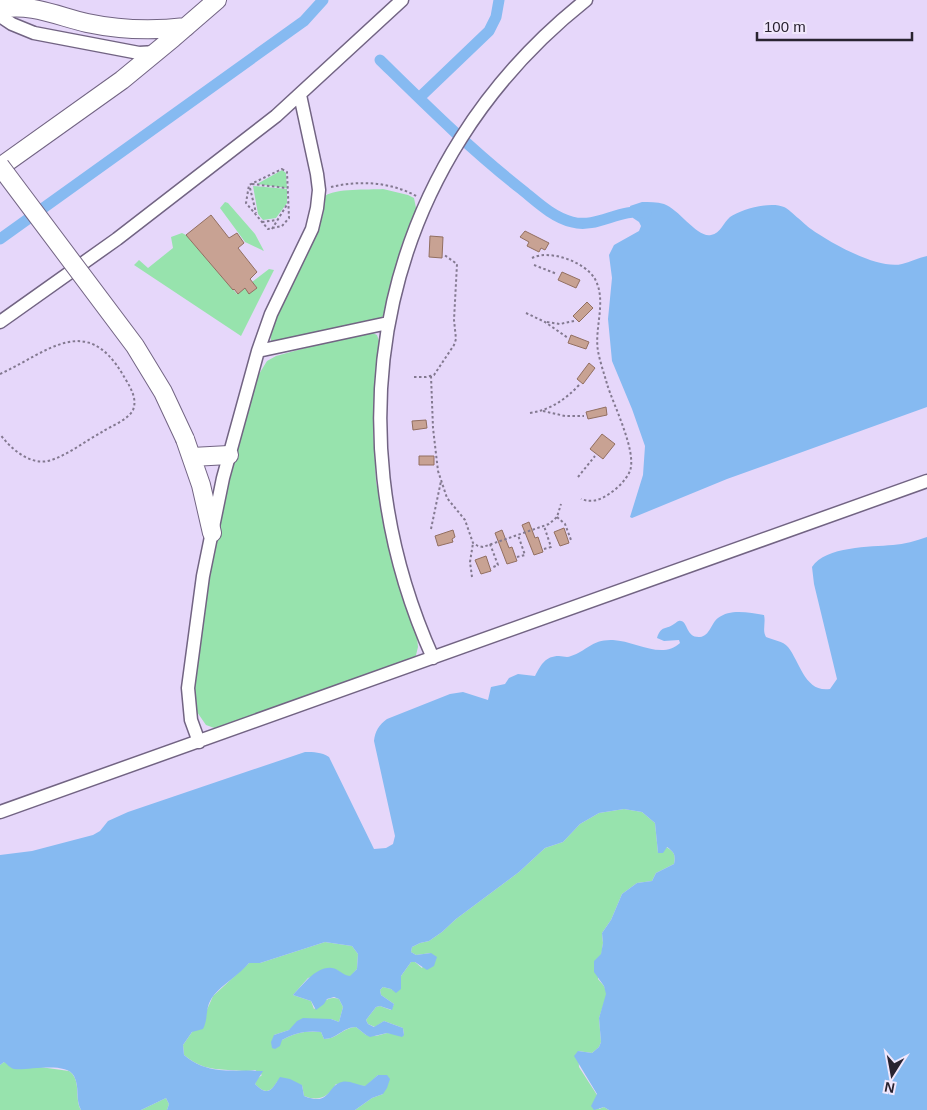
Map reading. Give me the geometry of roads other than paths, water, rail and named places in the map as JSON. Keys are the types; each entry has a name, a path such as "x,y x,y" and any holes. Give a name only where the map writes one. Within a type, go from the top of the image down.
{"main road":[{"path":"212,533 201,485 192,457 163,392 135,346 0,167 122,80 217,0"},
{"path":"0,9 29,8 103,26 153,30 186,26"},
{"path":"192,457 230,455"}],"street":[{"path":"0,322 124,233 276,116 402,0"},
{"path":"433,658 417,619 401,569 386,495 381,442 381,404 388,323 399,274 414,228 426,201 464,132 489,96 526,53 546,33 586,0"},
{"path":"0,16 12,24 34,33 139,52 156,52"},
{"path":"199,742 190,720 188,688 196,618 212,533 230,455 258,351 271,314 312,229 317,208 319,190 317,174 300,95"},
{"path":"258,351 388,323"},
{"path":"0,812 927,481"}],"water":[{"path":"642,202 656,202 670,207 694,228 706,235 714,234 720,230 730,217 741,211 764,205 778,205 786,208 829,241 867,259 892,265 902,264 927,256 927,407 727,479 632,518 630,517 643,475 645,446 612,361 608,319 612,278 609,255 614,245 639,231 641,226 633,218 630,206"},
{"path":"927,537 927,1110 609,1110 604,1107 594,1110 591,1106 597,1094 574,1056 578,1051 592,1053 599,1047 601,1042 599,1018 606,994 604,986 594,972 594,961 601,954 602,933 611,920 622,894 637,883 652,881 656,873 674,864 675,861 674,854 667,847 663,853 658,853 655,823 642,812 624,809 599,813 580,824 563,842 545,848 519,872 456,919 442,932 429,941 412,947 411,952 416,955 431,953 437,957 434,966 427,970 415,962 411,962 401,976 401,989 396,993 391,989 383,987 380,990 381,995 394,1004 392,1010 380,1006 376,1007 366,1020 368,1024 374,1027 384,1021 403,1028 404,1035 402,1037 387,1033 370,1037 356,1027 324,1039 321,1032 311,1031 296,1034 282,1040 280,1046 275,1049 272,1048 271,1042 274,1035 289,1030 297,1021 303,1018 331,1019 339,1022 343,1007 339,999 334,997 327,999 316,1010 311,1001 293,995 310,977 321,970 332,968 350,976 357,969 358,954 352,946 325,942 260,963 249,963 214,995 209,1004 203,1029 192,1032 183,1045 184,1055 202,1066 222,1070 263,1071 255,1084 267,1091 272,1088 280,1077 290,1079 302,1085 304,1096 313,1099 324,1097 337,1084 342,1082 365,1086 378,1075 387,1075 390,1079 383,1094 372,1098 355,1110 167,1110 169,1104 166,1098 141,1110 81,1110 78,1102 76,1080 70,1071 55,1068 14,1069 4,1062 0,1065 0,855 32,851 93,835 100,831 108,821 128,812 305,752 320,753 329,757 374,849 386,848 393,844 395,836 374,741 378,728 387,719 450,694 463,692 488,700 491,687 505,684 509,678 518,674 535,676 547,659 554,656 570,657 600,641 621,641 657,650 673,648 680,643 679,640 664,641 657,638 662,629 681,621 692,635 700,637 708,632 718,618 735,612 764,615 764,632 766,637 781,642 788,647 804,675 815,686 822,689 830,689 837,679 814,584 812,567 827,555 838,551 901,544"}],"waterway":[{"path":"0,239 304,21 323,0"},
{"path":"419,98 489,31 496,17 499,0"},
{"path":"380,60 484,158 551,213 565,220 582,223 591,223 627,213 646,213"}]}
